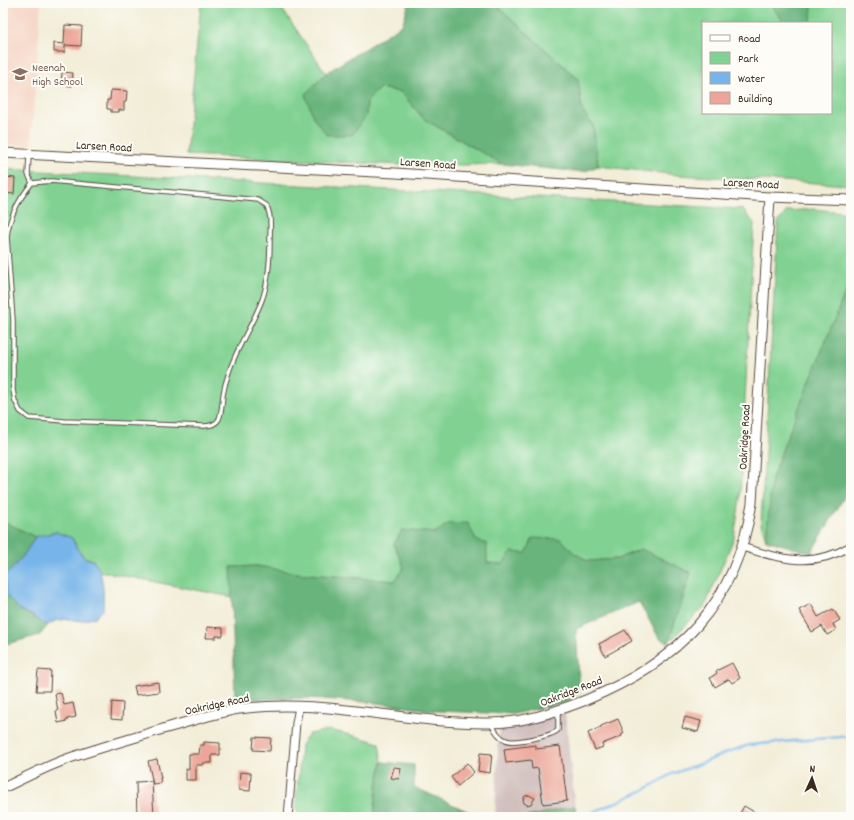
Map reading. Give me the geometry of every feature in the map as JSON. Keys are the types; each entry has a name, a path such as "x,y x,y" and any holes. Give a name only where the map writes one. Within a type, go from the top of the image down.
{"street":[{"name":"Larsen Road","path":"3,153 395,173 770,197 851,200"},
{"name":"Oakridge Road","path":"3,788 66,760 188,722 239,709 282,706 324,708 448,722 491,723 522,720 558,711 616,686 649,667 683,641 698,625 720,595 734,569 749,523 752,503 770,197"},
{"path":"742,547 773,556 806,560 831,556 851,546"},
{"path":"288,817 296,723 299,707"}],"lane":[{"path":"29,155 28,174 32,183"},
{"path":"51,181 88,184 258,200 266,204 270,224 270,265 267,284 257,311 233,361 223,394 220,414 216,423 209,426 203,426 64,421 29,418 20,411 15,401 13,390 13,320 7,237 11,217 24,193 32,183 51,181"},
{"path":"491,723 499,735 505,740 511,742 555,732 558,730 559,726 558,711"}],"shaded area":[{"name":"Neenah High School","path":"3,3 41,3 31,146 3,145"},
{"path":"565,713 575,806 526,817 495,817 499,727 525,724"}],"green space":[{"path":"201,3 278,3 326,73 305,95 366,116 367,102 379,88 401,92 424,119 502,164 423,166 186,155"},
{"path":"409,3 494,3 578,79 582,111 593,125 598,166 583,172 502,164 424,119 401,92 379,88 367,102 366,116 352,135 327,135 315,120 305,95 326,73 402,25"},
{"path":"494,3 769,3 784,22 702,22 702,114 832,114 832,22 811,22 812,3 851,3 851,185 678,175 598,166 593,125 582,111 578,79"},
{"path":"769,3 812,3 811,22 784,22"},
{"path":"3,169 742,209 754,223 740,499 734,538 705,606 668,643 691,573 641,549 617,559 588,561 573,552 560,539 503,564 487,563 476,540 448,524 435,533 402,530 394,545 404,567 395,581 296,573 258,566 232,567 232,597 99,571 93,560 84,557 72,538 56,532 35,537 3,521"},
{"path":"814,209 851,213 851,278 784,445 772,479 766,540 761,524 778,222 787,211"},
{"path":"851,278 851,486 811,553 766,540 772,479 784,445"},
{"path":"3,521 35,537 22,558 5,576 20,610 48,625 40,635 3,645"},
{"path":"468,523 476,540 487,544 487,563 503,564 511,552 526,553 533,538 561,539 573,552 588,561 617,559 641,549 691,573 668,643 659,638 639,602 576,629 580,692 566,702 514,714 437,711 377,703 310,698 235,700 231,567 258,566 296,573 395,581 404,567 394,544 402,530 435,533 448,524"},
{"path":"329,730 379,743 382,762 377,786 374,817 299,817 296,806 301,745 309,734"},
{"path":"382,762 414,765 414,787 480,817 374,817 377,786"},
{"path":"575,806 577,817 526,817"}],"water":[{"path":"56,532 72,538 82,555 97,565 103,591 103,610 96,617 81,621 68,619 55,621 48,625 40,622 32,615 20,610 6,595 5,576 22,558 35,537"}],"building":[{"path":"65,25 82,26 81,46 65,45 65,52 54,52 54,43 64,44"},
{"path":"62,72 73,73 72,86 61,85"},
{"path":"111,90 127,91 126,102 124,102 124,110 119,110 119,112 111,112 111,109 107,109 107,100 110,100"},
{"path":"5,177 15,178 14,194 4,193"},
{"path":"811,604 818,617 833,609 840,620 833,624 836,630 827,635 822,626 812,632 799,610"},
{"path":"207,627 223,628 223,636 206,638"},
{"path":"625,630 632,641 605,656 599,644"},
{"path":"732,663 740,678 732,683 729,679 715,687 710,678 717,673 716,671"},
{"path":"38,670 51,671 50,691 36,691"},
{"path":"158,682 159,692 136,695 134,686"},
{"path":"61,693 64,705 73,703 76,717 58,723 56,711 58,711 55,694"},
{"path":"112,702 123,703 122,720 111,719"},
{"path":"685,717 701,721 698,732 682,728"},
{"path":"618,719 624,733 622,736 602,744 603,747 595,750 588,733"},
{"path":"254,737 271,738 270,751 253,750"},
{"path":"204,742 220,743 220,755 212,755 212,763 196,765 196,780 186,780 186,769 189,769 189,754 199,754 200,745 204,745"},
{"path":"536,745 536,749 560,746 567,801 543,804 538,768 532,769 531,760 506,763 504,749"},
{"path":"480,753 492,754 490,773 478,771"},
{"path":"157,759 161,783 153,784 148,761"},
{"path":"467,763 474,772 458,786 451,777"},
{"path":"394,767 401,768 399,779 391,778"},
{"path":"240,772 251,773 250,791 239,790"},
{"path":"152,781 154,817 137,817 136,782"},
{"path":"529,795 535,798 531,804 527,805 524,803 523,799 525,796"},
{"path":"744,806 763,817 738,817"}],"waterway":[{"path":"582,817 642,791 672,774 749,745 851,736"}],"place":[{"name":"Neenah High School","path":"20,74"}]}
